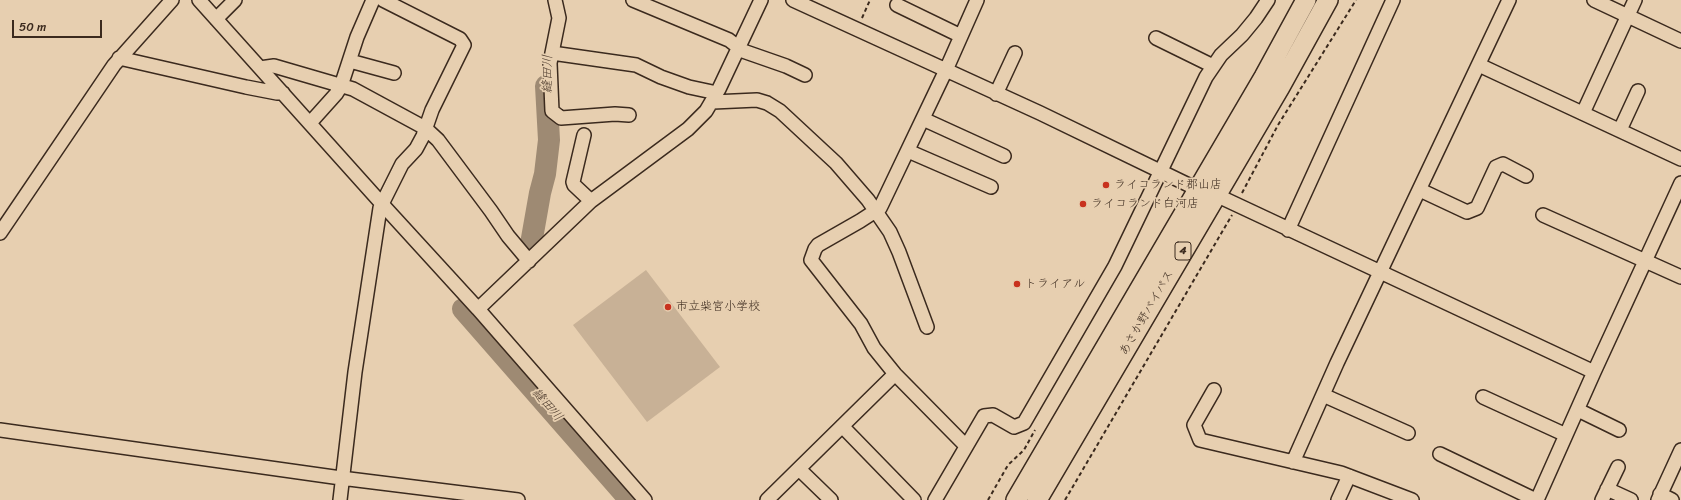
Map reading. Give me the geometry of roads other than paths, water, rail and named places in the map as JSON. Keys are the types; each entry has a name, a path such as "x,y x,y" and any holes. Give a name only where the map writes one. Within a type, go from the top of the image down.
{"highway":[{"name":"あさか野バイパス","path":"1016,500 1197,188 1264,77 1306,0"},
{"name":"あさか野バイパス","path":"1037,500 1280,87 1328,0"}],"street":[{"path":"0,233 119,58 172,0"},
{"path":"199,0 478,309 645,500"},
{"path":"216,19 236,0"},
{"path":"310,123 336,94 341,86 357,37 374,0"},
{"path":"340,500 359,344 379,213 402,164 419,144 432,110 464,45 460,38 383,0"},
{"path":"555,0 559,18 550,63 552,111 561,118 615,114 629,115"},
{"path":"634,0 729,40 738,48 786,66 805,75"},
{"path":"478,309 591,201 688,129 715,97 761,0"},
{"path":"793,0 1197,188 1216,195 1594,372"},
{"path":"966,446 895,374 874,348 861,324 811,260 815,248 818,245 880,208 946,70 975,0"},
{"path":"935,500 984,416 992,415 1014,427 1024,423 1116,266 1206,77 1221,55 1242,35 1268,0"},
{"path":"1288,230 1393,0"},
{"path":"1293,462 1509,0"},
{"path":"1594,0 1681,41"},
{"path":"1583,113 1635,0"},
{"path":"897,5 961,36"},
{"path":"1156,38 1213,66"},
{"path":"552,53 636,65 658,76 715,97 757,100 767,102 776,108 836,163 876,211 895,243 927,327"},
{"path":"996,94 1015,53"},
{"path":"119,58 246,87 282,93"},
{"path":"350,61 394,73"},
{"path":"1478,65 1681,159"},
{"path":"260,68 274,66 357,91 425,128 438,140 528,261"},
{"path":"1620,130 1638,91"},
{"path":"923,119 1004,156"},
{"path":"584,135 573,182 574,185 591,201"},
{"path":"908,151 991,187"},
{"path":"1420,190 1467,212 1477,208 1496,167 1503,164 1526,176"},
{"path":"1440,454 1537,500 1681,183"},
{"path":"1543,215 1646,260 1681,278"},
{"path":"767,500 895,374"},
{"path":"1214,390 1194,425 1200,440 1349,476 1412,500"},
{"path":"1323,395 1408,433"},
{"path":"1483,397 1566,435"},
{"path":"1578,410 1619,430"},
{"path":"842,426 914,500"},
{"path":"0,430 342,478 518,500"},
{"path":"1663,498 1681,450"},
{"path":"1618,467 1604,495 1631,500"},
{"path":"798,469 831,500"},
{"path":"1338,500 1349,476"}],"waterway":[{"name":"縫田川","path":"531,244 545,174 549,140 546,86"},
{"name":"縫田川","path":"463,309 630,500"}],"place":[{"name":"ライコランド郡山店","path":"1106,185"},
{"name":"ライコランド白河店","path":"1083,204"},
{"name":"トライアル","path":"1017,284"},
{"name":"市立柴宮小学校","path":"668,307"}]}
